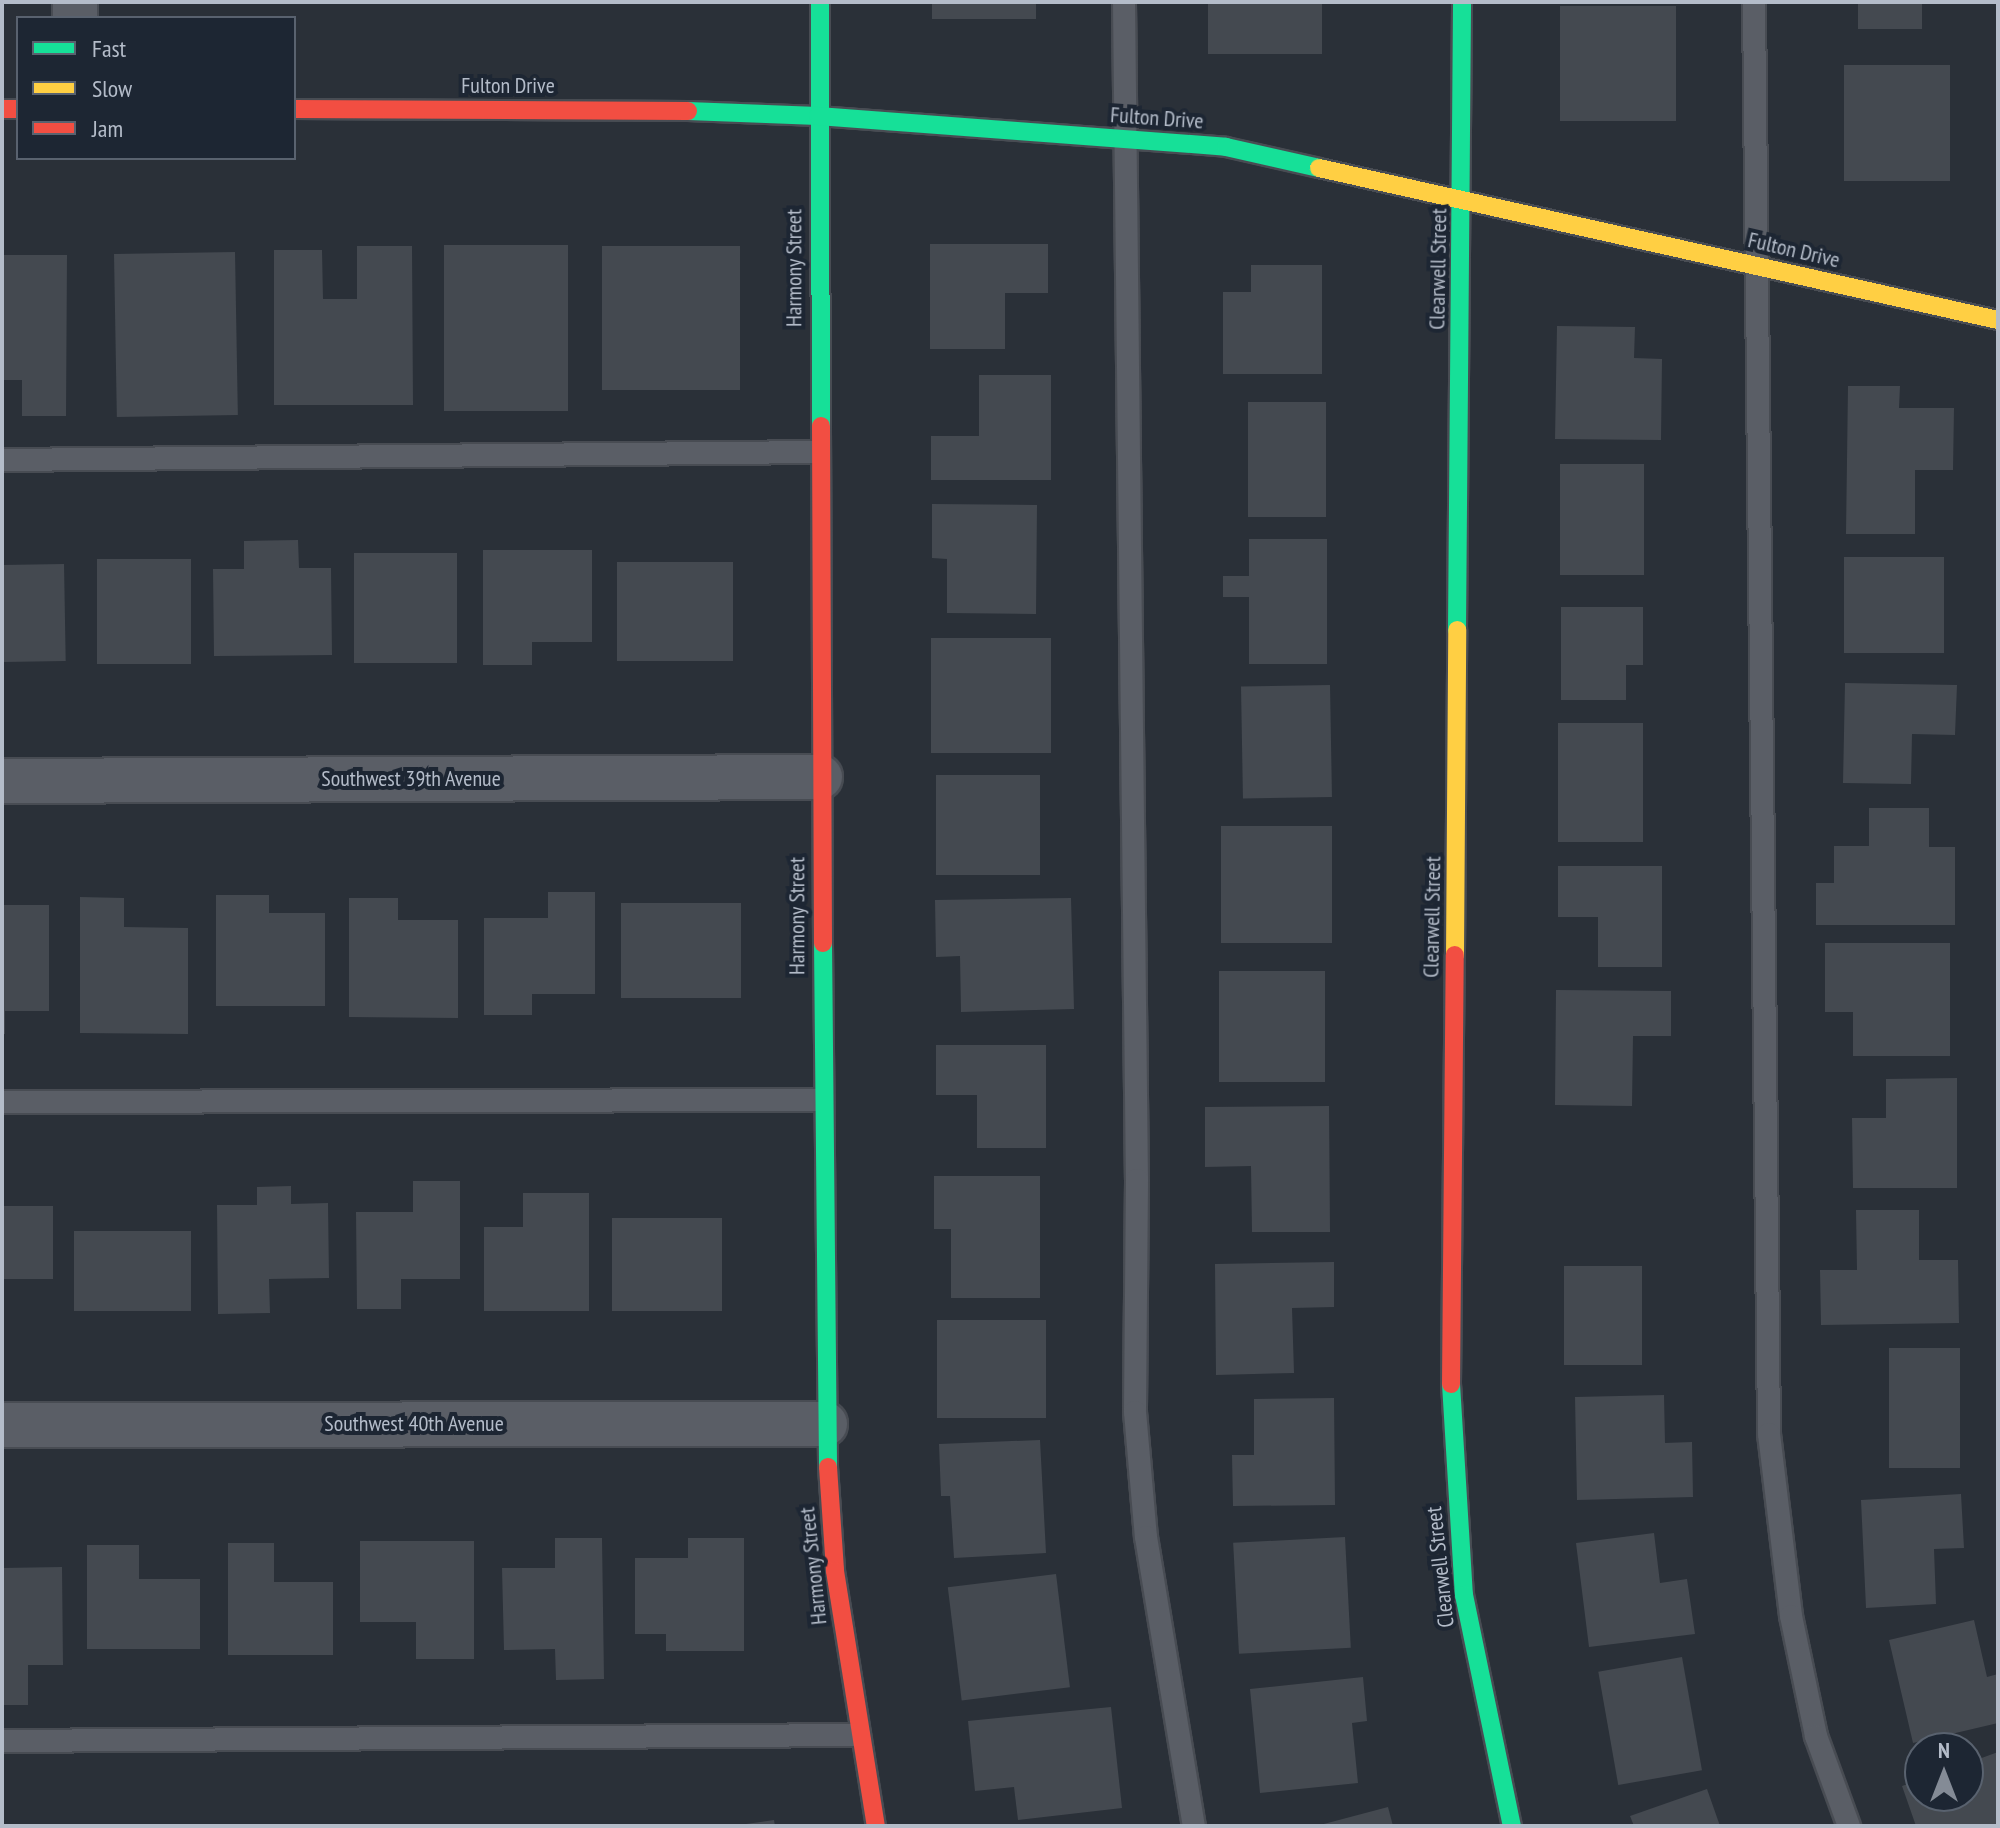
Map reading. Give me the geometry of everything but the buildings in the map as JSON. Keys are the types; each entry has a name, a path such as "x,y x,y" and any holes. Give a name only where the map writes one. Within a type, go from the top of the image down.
{"street":[{"name":"Harmony Street","path":"820,2 820,777 825,1424 835,1571 876,1826"},
{"name":"Clearwell Street","path":"1462,2 1463,201 1451,1420 1464,1595 1502,1791 1512,1826"},
{"name":"Fulton Drive","path":"296,109 658,110 818,116 1226,147 1998,320"},
{"name":"Southwest 39th Avenue","path":"2,781 820,777"},
{"name":"Southwest 40th Avenue","path":"2,1425 825,1424"}],"lane":[{"path":"1124,2 1137,1180 1135,1412 1146,1537 1194,1826"},
{"path":"1754,2 1769,1434 1791,1616 1816,1736 1849,1826"},
{"path":"2,460 819,452"},
{"path":"2,1102 822,1100"},
{"path":"2,1741 859,1735"}],"traffic: fast":[{"path":"820,2 821,426"},
{"path":"1457,630 1462,2"},
{"path":"688,111 818,116 1226,147 1319,168"},
{"path":"823,943 828,1467"},
{"path":"1451,1384 1464,1595 1512,1826"}],"traffic: slow":[{"path":"1319,168 1998,320"},
{"path":"1455,955 1457,630"}],"traffic: jam":[{"path":"2,109 16,109"},
{"path":"296,109 688,111"},
{"path":"821,426 823,943"},
{"path":"1451,1384 1455,955"},
{"path":"828,1467 835,1571 876,1826"}]}
